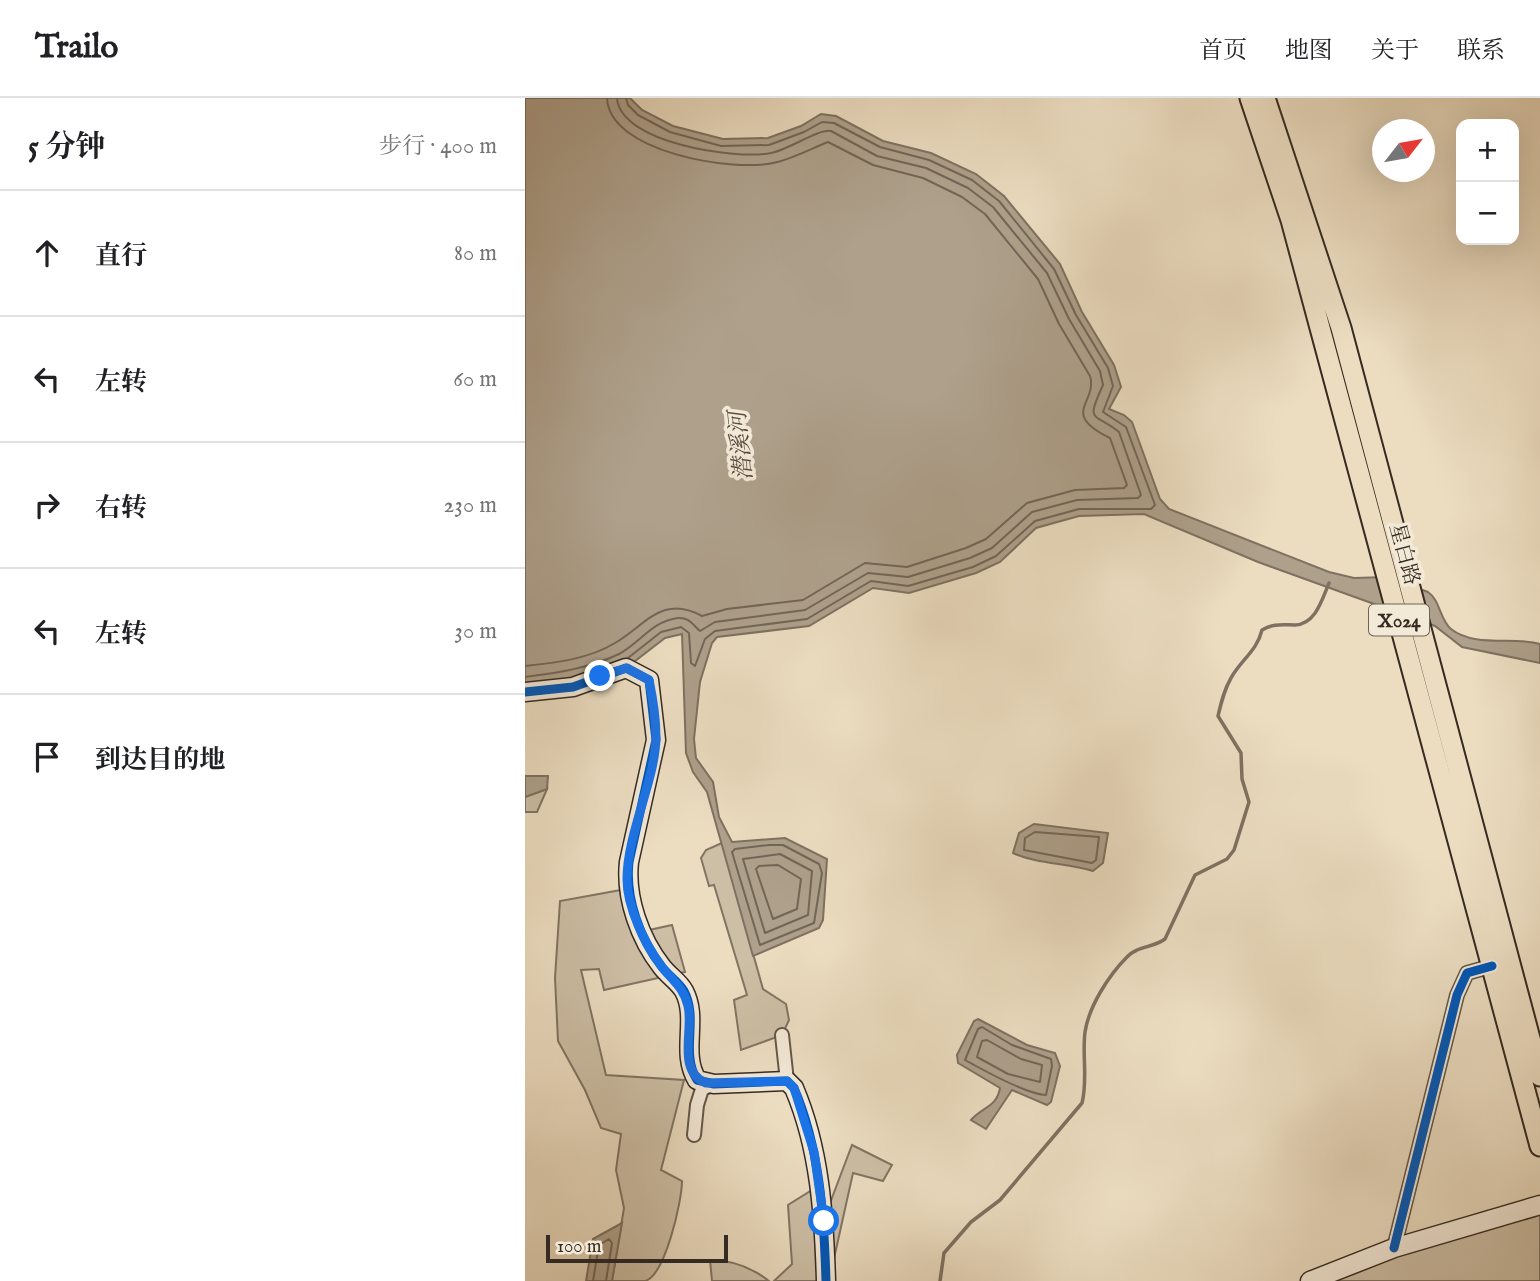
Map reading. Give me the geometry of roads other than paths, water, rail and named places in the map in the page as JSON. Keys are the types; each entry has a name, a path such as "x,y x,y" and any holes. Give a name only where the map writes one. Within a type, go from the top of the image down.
{"main road":[{"name":"星白路","path":"1250,98 1291,220 1540,1146"},
{"name":"星白路","path":"1265,98 1341,328 1540,1076"}],"street":[{"path":"525,692 573,687 627,668 649,680 656,740 627,881 635,914 652,952 684,991 689,1009 687,1047 690,1069 697,1080 714,1084 787,1081"},
{"path":"1394,1248 1457,995 1467,973 1492,966"},
{"path":"782,1035 787,1081 794,1088 802,1107 817,1168 825,1236 826,1281"},
{"path":"694,1135 697,1105 702,1089 714,1084"},
{"path":"1310,1281 1394,1248 1540,1205"}],"water":[{"name":"潜溪河","path":"525,98 630,98 642,110 673,126 723,139 768,138 801,126 821,114 836,116 883,141 931,153 976,174 1004,196 1060,264 1082,312 1114,365 1121,387 1109,409 1124,415 1132,422 1160,499 1169,509 1329,572 1354,578 1387,577 1428,592 1451,629 1471,638 1540,644 1540,663 1462,647 1435,626 1258,562 1144,514 1079,516 1036,528 1000,562 976,573 909,593 873,588 809,626 717,637 712,643 700,682 694,739 696,758 713,782 719,817 732,842 785,838 827,859 823,920 819,928 753,956 707,792 693,772 686,753 682,634 665,638 626,668 525,692"},
{"path":"525,776 548,776 547,789 525,797"},
{"path":"1034,824 1108,833 1103,863 1093,871 1013,853 1019,833"},
{"path":"978,1019 1027,1045 1055,1053 1060,1066 1051,1102 1047,1105 1012,1090 986,1129 971,1120 996,1099 1000,1088 958,1063 957,1055 974,1021"},
{"path":"622,1223 612,1281 586,1281 593,1239"}],"waterway":[{"path":"940,1281 944,1253 971,1222 1000,1200 1082,1103 1087,1022 1107,982 1131,953 1165,939 1195,875 1227,859 1234,850 1249,802 1242,779 1241,753 1218,716 1225,692 1235,672 1253,650 1262,630 1274,625 1302,624 1308,620 1317,610 1329,583"}]}
